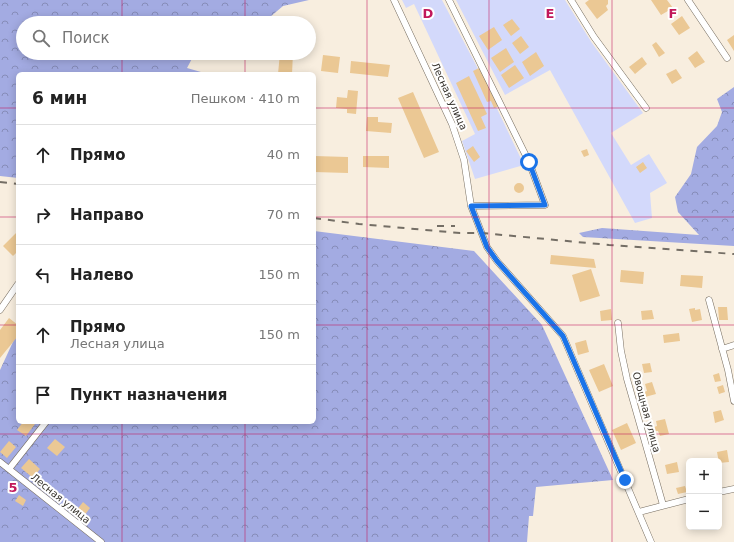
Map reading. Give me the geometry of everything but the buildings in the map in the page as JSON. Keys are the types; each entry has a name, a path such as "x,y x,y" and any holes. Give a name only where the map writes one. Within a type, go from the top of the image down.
{"street":[{"name":"Лесная улица","path":"394,0 452,124 464,160 471,206 487,247 497,261 563,336 639,512"},
{"path":"449,0 529,162 545,205 471,206"},
{"path":"570,0 594,37 646,108"},
{"path":"688,0 727,58"},
{"path":"0,310 16,287"},
{"path":"709,300 734,401"},
{"name":"Овощная улица","path":"618,323 621,351 627,379 664,506"},
{"path":"722,349 734,346"},
{"path":"9,469 44,424"},
{"name":"Лесная улица","path":"0,462 101,542"},
{"path":"722,491 734,489"},
{"path":"652,542 639,512 686,500"}],"green space":[{"path":"0,0 309,0 283,6 271,16 16,16 16,60 191,60 187,68 201,72 16,72 16,178 0,176"},
{"path":"734,87 734,246 583,237 579,233 602,228 699,235 678,212 675,197 691,174 697,147 717,126 722,112 717,99"},
{"path":"316,231 474,251 542,325 613,480 536,487 533,516 529,516 527,542 0,542 0,370 16,335 16,424 316,424"}],"shaded area":[{"path":"402,0 442,0 476,65 524,165 475,179 462,141 475,134 414,4 406,8"},
{"path":"456,0 565,0 592,43 643,113 611,133 631,165 649,154 667,183 650,193 652,218 635,223 550,70 505,95"}],"railway":[{"path":"0,182 16,184"},
{"path":"316,218 359,224 460,233 482,233 609,245 734,254"},
{"path":"437,226 455,226"}],"route":[{"path":"529,162 545,205 471,206 487,247 497,261 563,336 625,480"}]}
